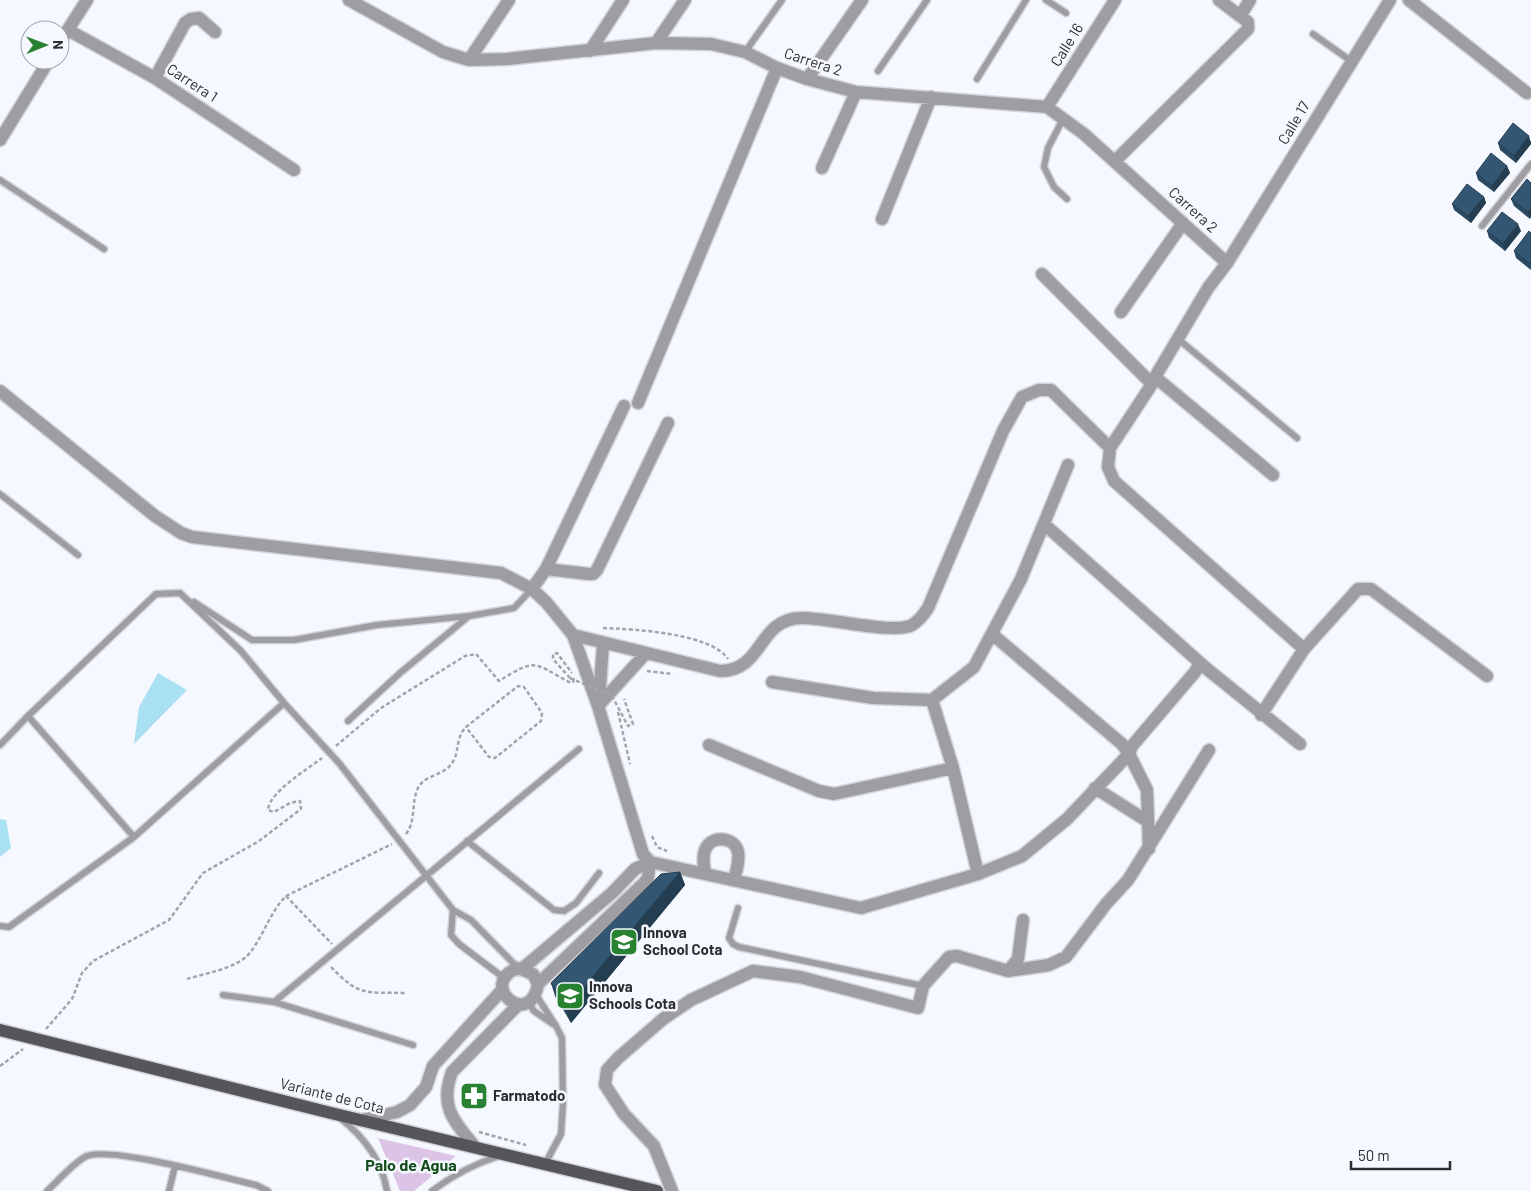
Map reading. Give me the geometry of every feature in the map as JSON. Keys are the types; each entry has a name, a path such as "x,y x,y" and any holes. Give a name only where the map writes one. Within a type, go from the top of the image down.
{"main road":[{"name":"Variante de Cota","path":"0,1030 335,1114 657,1191"}],"street":[{"path":"70,27 87,0"},
{"path":"469,60 509,0"},
{"path":"590,51 623,0"},
{"path":"656,43 685,0"},
{"name":"Calle 16","path":"1047,107 1114,0"},
{"path":"1115,161 1248,29 1248,22 1219,0"},
{"path":"1240,16 1250,0"},
{"name":"Calle 17","path":"1110,448 1154,380 1208,288 1227,263 1390,0"},
{"path":"1408,0 1529,94"},
{"path":"807,79 860,1"},
{"name":"Carrera 2","path":"357,2 443,52 469,60 507,59 656,43 711,44 745,52 777,68 807,79 856,92 1047,107 1084,134 1227,263"},
{"path":"155,78 184,23 191,19 199,18 215,32"},
{"name":"Carrera 1","path":"70,31 155,78 294,170"},
{"path":"638,403 777,68"},
{"path":"0,140 43,70"},
{"path":"822,168 856,92"},
{"path":"882,219 930,97"},
{"path":"1121,312 1183,223"},
{"path":"1042,274 1154,380 1273,475"},
{"path":"573,635 699,668 733,672 746,664 761,646 766,635 783,621 802,618 905,627 921,618 928,608 1003,431 1022,397 1039,390 1052,390 1110,448 1108,468 1114,480 1304,649"},
{"path":"0,391 155,516 181,533 192,537 501,573 532,589 546,602 573,635 598,706 642,854 734,880 861,908 978,874 1022,856 1067,819 1129,754 1132,746 1195,672 1200,663"},
{"path":"532,589 546,569 624,406"},
{"path":"546,569 589,574 597,570 668,423"},
{"path":"772,682 873,698 932,700 974,668 1022,579 1068,465"},
{"path":"1044,524 1200,663 1261,715 1300,744"},
{"path":"1261,715 1304,649 1358,589 1371,589 1488,676"},
{"path":"992,634 1122,744 1147,790 1149,849"},
{"path":"598,706 603,644"},
{"path":"598,706 646,653"},
{"path":"932,700 953,768 978,874"},
{"path":"709,745 819,791 834,794 953,768"},
{"path":"672,1191 654,1146 624,1114 605,1085 607,1070 663,1019 692,1000 753,971 800,977 918,1008 923,986 949,957 957,956 1008,971 1049,966 1066,957 1106,904 1128,880 1209,750"},
{"path":"1095,788 1147,821"},
{"path":"705,873 704,858 706,848 713,841 723,838 732,842 738,850 734,880"},
{"path":"362,1120 397,1112 410,1105 426,1087 433,1066 503,984 510,971 521,968 612,893 635,869 653,857"},
{"path":"475,1147 452,1119 446,1101 446,1086 452,1072 644,883 648,878 653,857"},
{"path":"1008,971 1018,959 1023,920"},
{"path":"521,968 533,974 530,997"},
{"path":"503,984 508,1000 530,997"}],"lane":[{"path":"745,52 782,0"},
{"path":"878,71 927,0"},
{"path":"978,79 1026,0"},
{"path":"1046,0 1066,13"},
{"path":"1313,34 1351,61"},
{"path":"1063,119 1048,148 1044,167 1054,187 1066,199"},
{"path":"1482,226 1531,164"},
{"path":"0,180 104,249"},
{"path":"1178,339 1297,438"},
{"path":"0,494 78,555"},
{"path":"0,745 156,594 180,593 252,640 294,640 376,625 469,616 514,608 532,589"},
{"path":"180,593 241,652 329,753 453,910 471,920 521,968"},
{"path":"348,721 400,673 469,616"},
{"path":"0,926 9,927 134,837 284,703"},
{"path":"28,716 134,837"},
{"path":"274,1002 325,960 336,948 579,749"},
{"path":"466,841 554,910 564,911 576,903 599,873"},
{"path":"738,908 729,938 733,944 739,947 923,986"},
{"path":"453,910 451,935 503,984"},
{"path":"223,995 274,1002 412,1045"},
{"path":"530,997 534,1011 556,1026"},
{"path":"530,997 556,1026 562,1038 563,1118 561,1134 545,1164"},
{"path":"335,1114 352,1128 366,1144 378,1163 387,1191"},
{"path":"47,1191 86,1157 100,1153 175,1166 256,1185 268,1191"},
{"path":"432,1191 454,1175 478,1163 503,1154"},
{"path":"169,1191 175,1166"}],"path":[{"path":"598,628 643,631 702,642 727,656 733,672"},
{"path":"0,1066 37,1039 72,999 82,973 93,961 169,920 203,873 259,841 301,809 300,801 274,812 268,810 268,802 275,794 329,753 381,708 465,656 476,654 499,682 524,666 536,665 569,682 573,682 574,678 570,669 557,653 552,656 553,659 570,678 575,680 587,686 612,696 628,726 633,724 624,699"},
{"path":"641,671 680,674"},
{"path":"187,979 240,961 248,954 276,908 286,896 399,841 408,832 419,786 425,779 448,768 454,762 459,734 466,728 518,686 524,687 542,712 541,721 495,758 489,756 466,728"},
{"path":"612,706 614,694"},
{"path":"617,700 630,771 618,736"},
{"path":"614,713 615,720"},
{"path":"650,833 657,847 674,855"},
{"path":"649,838 653,857"},
{"path":"286,896 336,948"},
{"path":"325,960 349,985 358,990 405,992"},
{"path":"478,1131 552,1153"}],"shaded area":[{"path":"378,1138 456,1156 414,1191 400,1191"}],"water":[{"path":"158,673 187,690 134,744 139,707"},
{"path":"0,819 6,820 11,848 0,857"}],"building":[{"path":"1513,123 1529,136 1514,156 1498,143"},
{"path":"1491,153 1507,166 1492,186 1476,173"},
{"path":"1527,179 1531,183 1531,208 1528,212 1511,199"},
{"path":"1467,184 1484,197 1468,216 1452,204"},
{"path":"1502,212 1518,224 1503,244 1487,231"},
{"path":"1529,231 1531,233 1530,264 1514,251"},
{"path":"680,872 566,1009 551,983 661,874"}],"place":[{"name":"Innova School Cota","path":"624,942"},
{"name":"Innova Schools Cota","path":"570,996"},
{"name":"Farmatodo","path":"474,1096"}],"district":[{"name":"Palo de Agua","path":"411,1165"}]}
